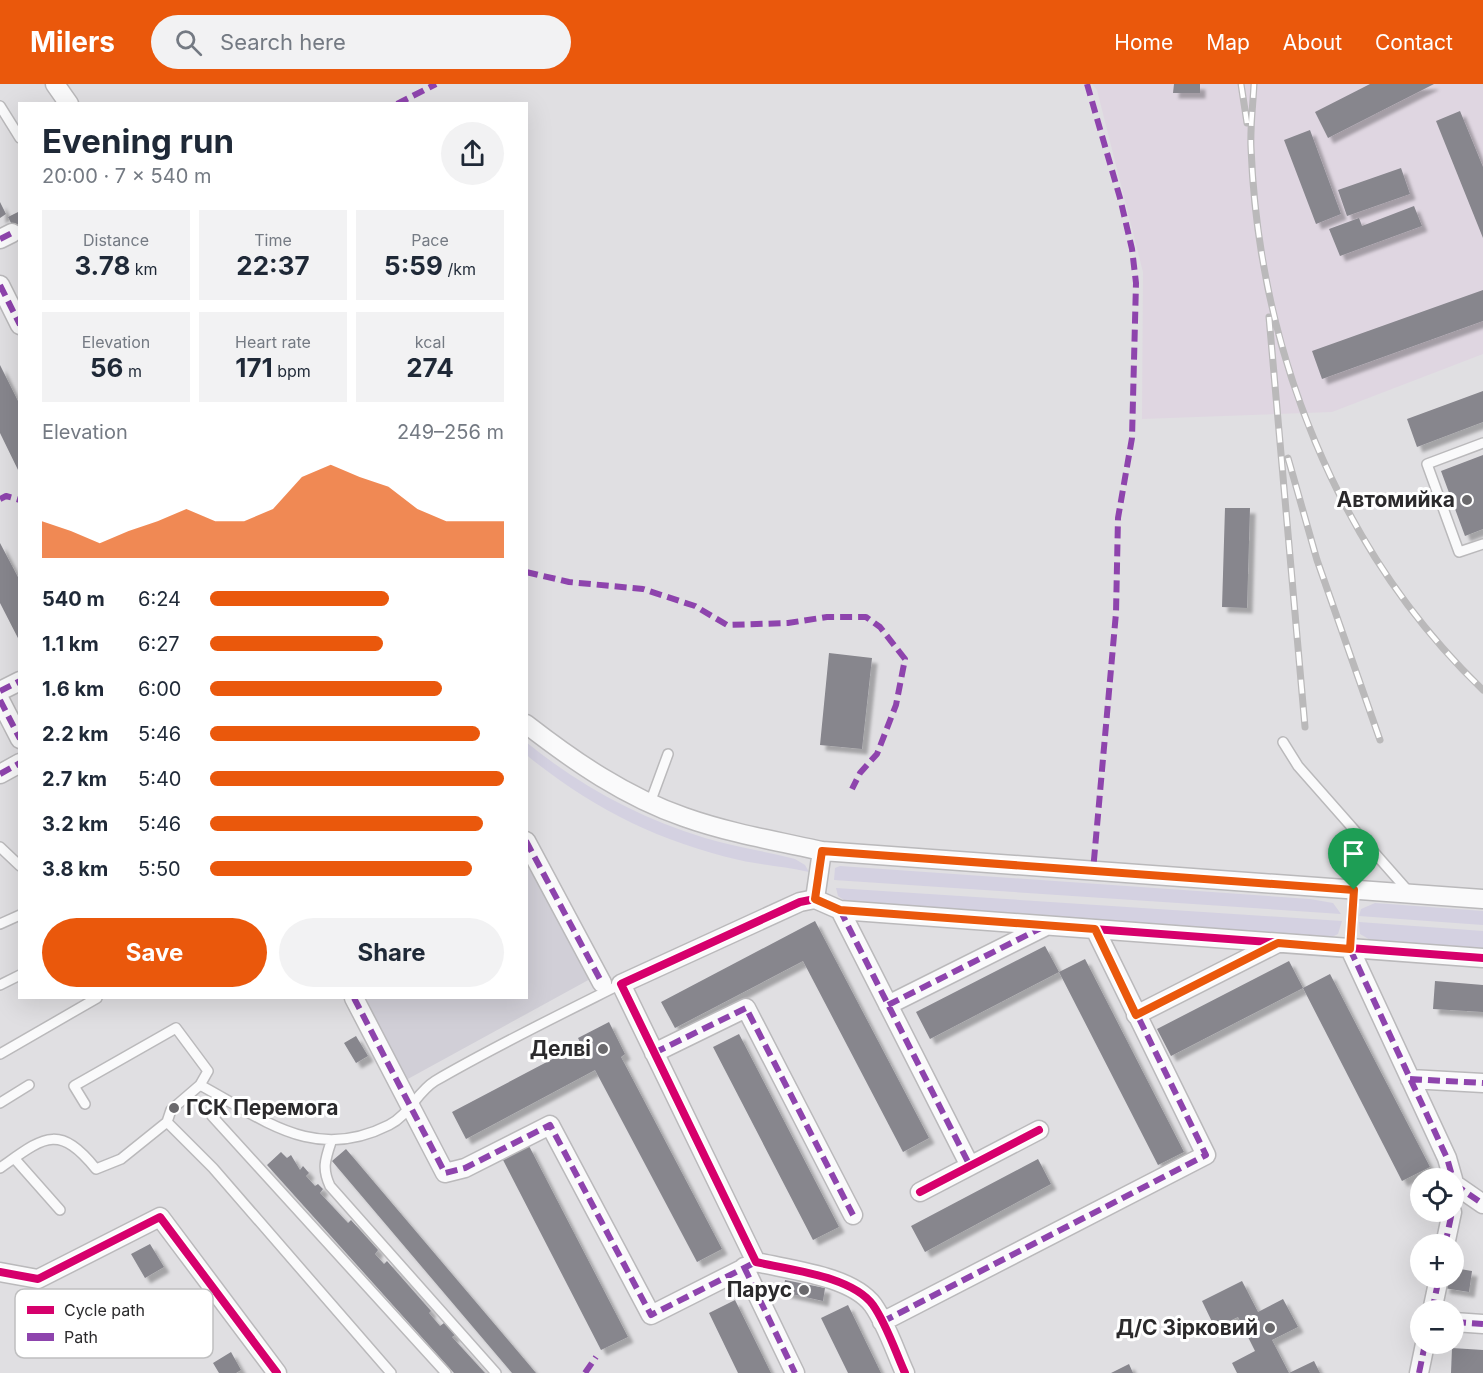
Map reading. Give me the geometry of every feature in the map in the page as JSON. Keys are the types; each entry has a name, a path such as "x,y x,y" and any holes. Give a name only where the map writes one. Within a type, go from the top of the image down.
{"street":[{"path":"55,84 68,102"},
{"path":"0,285 18,321"},
{"path":"0,691 18,682"},
{"path":"0,700 18,735"},
{"path":"528,725 591,771 650,803 715,827 822,851 1483,899"},
{"path":"0,774 18,764"},
{"path":"528,845 602,983"},
{"path":"815,899 822,851"},
{"path":"795,1373 750,1265 621,984 765,917 800,902 815,899 840,910 1483,958"},
{"path":"840,910 970,1166"},
{"path":"888,1005 1046,926"},
{"path":"882,1322 1206,1155 1095,929"},
{"path":"1136,1015 1278,943"},
{"path":"1350,949 1449,1168"},
{"path":"355,999 445,1173 465,1168 550,1125 651,1315 750,1265 854,1288 873,1306 905,1373"},
{"path":"654,1053 746,1008 853,1215"},
{"path":"1410,1079 1483,1083"},
{"path":"920,1192 1039,1130"},
{"path":"1464,1190 1483,1204"},
{"path":"0,1272 38,1279 160,1217 277,1373"},
{"path":"1464,1323 1483,1324"},
{"path":"1419,1373 1423,1354"}],"lane":[{"path":"0,106 18,135"},
{"path":"1483,443 1427,464 1459,552 1483,544"},
{"path":"1283,742 1298,766 1410,894"},
{"path":"650,803 668,754"},
{"path":"0,847 18,864"},
{"path":"1350,949 1354,890"},
{"path":"0,924 18,916"},
{"path":"0,985 18,976"},
{"path":"200,1085 267,1123 309,1140 331,1142 362,1135 391,1124 412,1106 425,1089 435,1082 621,984"},
{"path":"0,1054 95,999"},
{"path":"0,1168 40,1141 61,1138 75,1146 96,1169 120,1159 167,1122 171,1110 200,1085 208,1071 176,1028 74,1086 85,1104"},
{"path":"0,1103 29,1085"},
{"path":"218,1095 212,1107 213,1116 446,1373"},
{"path":"167,1122 213,1168 391,1373"},
{"path":"331,1142 324,1161 324,1172 330,1186 496,1373"},
{"path":"14,1158 60,1210"}],"shaded area":[{"path":"1092,84 1483,84 1483,354 1332,412 1142,419 1143,272 1097,90"},
{"path":"528,744 567,773 611,799 657,821 705,838 795,859 805,865 809,872 749,862 709,852 655,833 579,793 530,758"},
{"path":"528,858 592,978 406,1080 364,999 528,999"},
{"path":"840,866 1310,899 1333,903 1341,914 834,880 835,868"},
{"path":"836,888 1342,921 1338,934 1330,938 848,903 838,896"},
{"path":"1375,903 1483,911 1483,925 1359,916 1361,909"},
{"path":"1359,922 1483,931 1483,948 1372,941 1360,934"}],"building":[{"path":"1174,84 1200,84 1200,93 1173,93"},
{"path":"1370,84 1434,84 1328,138 1315,112"},
{"path":"1460,111 1483,167 1483,238 1436,121"},
{"path":"1310,130 1341,214 1316,224 1284,140"},
{"path":"1401,168 1410,194 1347,216 1338,190"},
{"path":"0,202 6,214 0,218"},
{"path":"1414,206 1422,226 1340,256 1329,229 1359,218 1362,226"},
{"path":"18,212 18,237 8,217"},
{"path":"1483,290 1483,321 1322,379 1312,351"},
{"path":"0,365 18,401 18,470 0,433"},
{"path":"1483,391 1483,422 1417,447 1407,419"},
{"name":"Автомийка","path":"1483,455 1483,529 1465,536 1441,471"},
{"path":"1225,508 1250,508 1247,608 1222,607"},
{"path":"0,543 18,577 18,638 0,603"},
{"path":"829,653 872,658 862,749 820,745"},
{"path":"815,921 929,1138 903,1152 803,961 675,1028 661,1002"},
{"path":"1045,946 1059,972 930,1039 916,1012"},
{"path":"1085,959 1184,1152 1158,1165 1059,972"},
{"path":"1289,961 1303,988 1171,1056 1157,1029"},
{"path":"1330,974 1430,1167 1410,1168 1410,1177 1402,1181 1303,988"},
{"path":"1435,981 1483,985 1483,1012 1433,1009"},
{"path":"609,1022 625,1054 621,1057 722,1249 697,1262 595,1070 466,1139 452,1112 581,1044 578,1038"},
{"path":"739,1034 839,1227 813,1240 713,1047"},
{"path":"356,1036 368,1056 356,1063 344,1043"},
{"path":"529,1146 628,1337 601,1350 503,1160"},
{"path":"346,1149 536,1373 512,1373 332,1161"},
{"path":"281,1152 287,1158 291,1155 300,1170 303,1166 309,1173 306,1176 315,1186 318,1184 323,1189 320,1193 348,1223 351,1220 378,1250 375,1254 384,1264 387,1261 431,1311 429,1313 440,1326 444,1323 455,1335 452,1337 485,1373 454,1373 267,1165"},
{"path":"1038,1159 1051,1184 925,1252 911,1226"},
{"path":"150,1244 164,1267 145,1278 131,1254"},
{"path":"1464,1270 1472,1271 1469,1292 1444,1288 1464,1288"},
{"name":"Парус","path":"785,1280 825,1288 823,1301 783,1292"},
{"name":"Д/С Зірковий","path":"1242,1281 1258,1312 1283,1299 1298,1327 1272,1340 1289,1373 1237,1373 1232,1363 1255,1351 1238,1317 1215,1328 1202,1301"},
{"path":"735,1300 771,1373 738,1373 709,1313"},
{"path":"848,1305 881,1373 848,1373 821,1318"},
{"path":"1464,1349 1483,1350 1483,1373 1451,1373 1452,1354 1464,1354"},
{"path":"231,1352 241,1370 236,1373 219,1373 213,1363"},
{"path":"1314,1361 1320,1373 1289,1373"},
{"path":"1129,1364 1133,1373 1111,1373"}],"railway":[{"path":"1241,84 1247,123"},
{"path":"1254,84 1251,140 1257,223 1270,298 1289,371 1315,442 1348,510 1386,575 1431,635 1483,690"},
{"path":"1269,317 1305,727"},
{"path":"1288,458 1317,560 1380,740"}],"marked path":[{"path":"401,102 436,84"},
{"path":"1087,84 1120,198 1132,249 1136,283 1132,438 1118,518 1116,613 1093,871"},
{"path":"0,239 12,233"},
{"path":"0,285 18,321"},
{"path":"0,499 6,496 18,499"},
{"path":"528,572 569,582 643,589 695,606 727,625 788,623 827,617 866,617 880,627 905,659 896,705 877,754 860,773 852,789"},
{"path":"0,691 18,682"},
{"path":"0,700 18,735"},
{"path":"0,774 18,764"},
{"path":"528,845 602,983"},
{"path":"840,910 970,1166"},
{"path":"888,1005 1043,927"},
{"path":"882,1322 1206,1155 1095,929"},
{"path":"1136,1015 1275,944"},
{"path":"1350,949 1450,1168"},
{"path":"355,999 445,1173 465,1168 550,1125 651,1315 756,1262"},
{"path":"654,1053 746,1008 853,1215"},
{"path":"1410,1079 1483,1083"},
{"path":"1464,1191 1483,1204"},
{"path":"1447,1234 1450,1222"},
{"path":"744,1267 795,1373"},
{"path":"1434,1300 1437,1288"},
{"path":"1464,1323 1483,1324"},
{"path":"1419,1373 1423,1354"},
{"path":"585,1373 596,1357"}],"cycle path":[{"path":"905,1373 882,1321 873,1305 863,1295 836,1281 802,1271 756,1262 621,984 800,902 815,899 840,910 1483,958"},
{"path":"920,1192 1039,1130"},
{"path":"0,1272 38,1279 160,1217 277,1373"}],"place":[{"name":"Автомийка","path":"1467,500"},
{"name":"Делві","path":"603,1049"},
{"name":"ГСК Перемога","path":"174,1108"},
{"name":"Парус","path":"804,1290"},
{"name":"Д/С Зірковий","path":"1270,1328"}],"route":[{"path":"822,851 1354,890 1350,949 1278,943 1136,1015 1095,929 840,910 815,899 822,851"}]}
